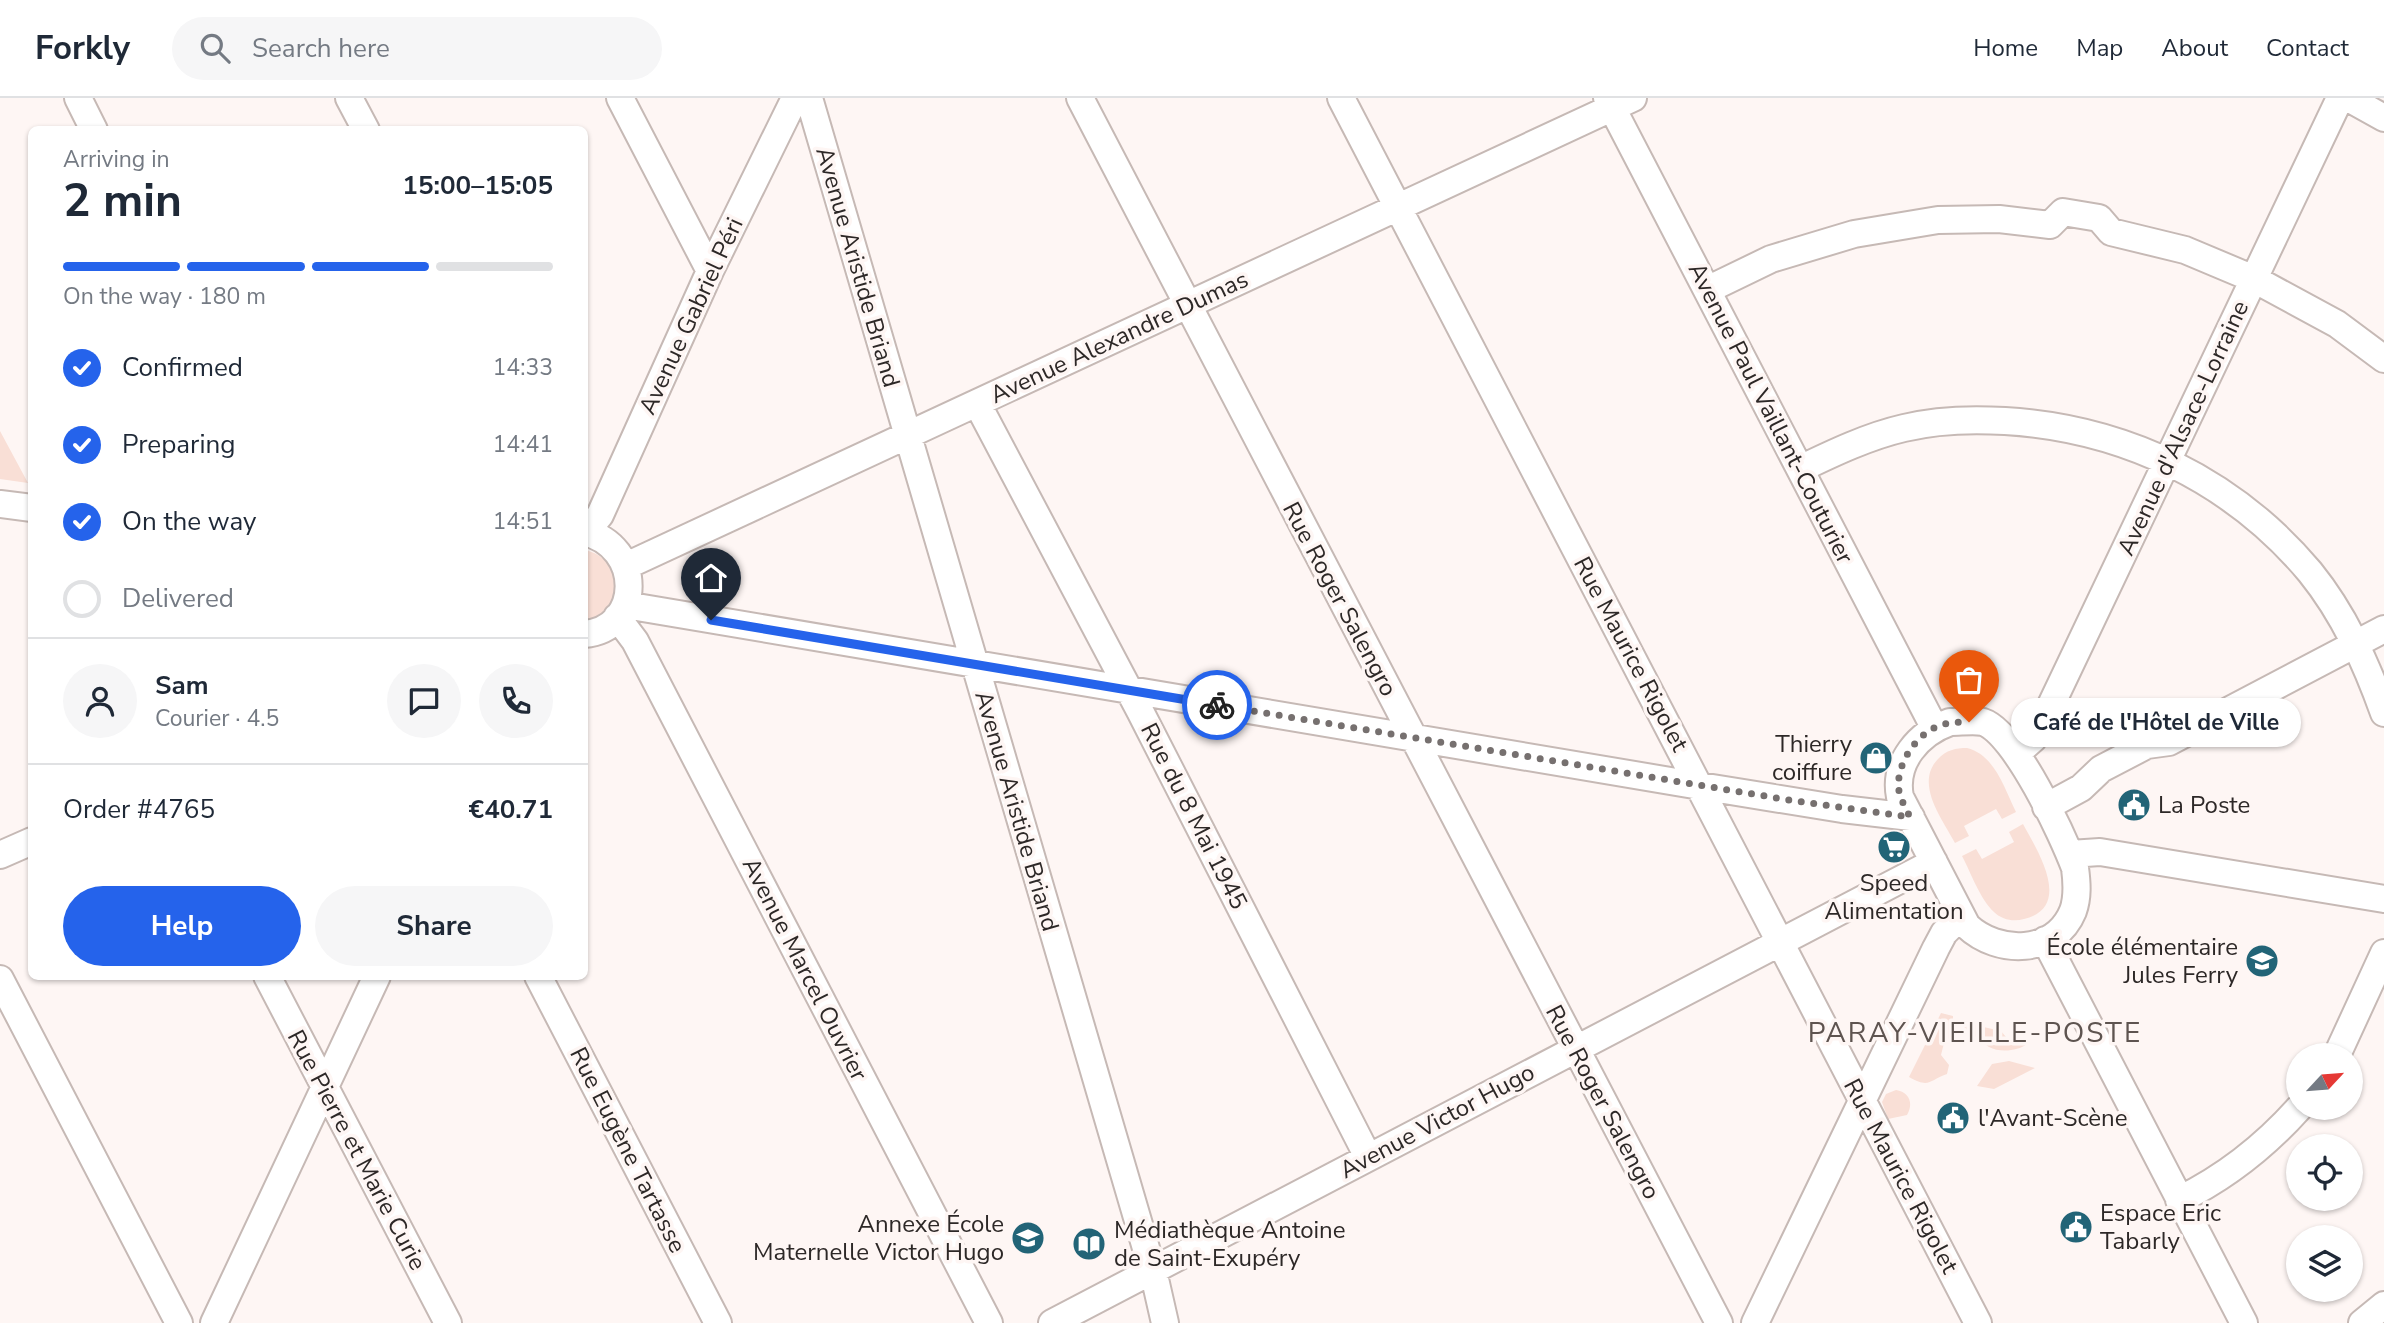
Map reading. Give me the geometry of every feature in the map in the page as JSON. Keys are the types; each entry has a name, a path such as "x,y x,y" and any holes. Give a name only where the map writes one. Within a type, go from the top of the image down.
{"street":[{"path":"78,98 92,126"},
{"path":"349,98 364,126"},
{"path":"620,98 710,271"},
{"name":"Avenue Gabriel Péri","path":"588,529 600,515 710,271 795,98"},
{"name":"Avenue Aristide Briand","path":"808,98 1152,1270 1165,1323"},
{"name":"Rue Roger Salengro","path":"1080,98 1186,306 1719,1323"},
{"name":"Rue Maurice Rigolet","path":"1341,98 1978,1323"},
{"name":"Avenue d'Alsace-Lorraine","path":"2017,753 2033,739 2042,724 2340,98"},
{"path":"2347,98 2384,118"},
{"name":"Avenue Alexandre Dumas","path":"626,566 1397,207 1617,101"},
{"name":"Avenue Paul Vaillant-Couturier","path":"1617,101 1707,290 1934,727"},
{"path":"1707,290 1770,258 1854,234 1938,220 1999,219 2050,225 2063,212 2099,218 2111,232 2185,250 2254,279 2337,324 2384,359"},
{"name":"Rue du 8 Mai 1945","path":"977,403 1368,1157"},
{"path":"1800,468 1833,453 1904,428 1969,419 2037,423 2093,433 2167,461 2252,514 2284,543 2311,574 2356,643 2384,713"},
{"path":"588,533 611,543 620,553 629,583 621,611 605,628 588,633"},
{"path":"621,611 975,664 1700,786 1910,817"},
{"name":"Avenue Marcel Ouvrier","path":"621,611 989,1323"},
{"path":"2046,807 2081,788 2101,769 2147,745 2169,742 2384,629"},
{"path":"1951,722 1984,723 2000,732 2017,753 2070,854 2078,888 2074,909 2058,932 2023,948 2004,946 1976,933 1961,916 1910,817 1899,788 1902,767 1920,737 1934,727 1951,722"},
{"path":"0,855 28,843"},
{"path":"2070,854 2099,852 2384,900"},
{"name":"Avenue Victor Hugo","path":"1052,1323 1934,862"},
{"path":"1755,1323 1936,948 1944,933 1961,916"},
{"path":"2045,940 2244,1323"},
{"path":"2343,1043 2384,953"},
{"path":"0,979 179,1323"},
{"name":"Rue Pierre et Marie Curie","path":"269,980 448,1323"},
{"path":"214,1323 375,980"},
{"name":"Rue Eugène Tartasse","path":"540,980 718,1323"},
{"path":"2179,1200 2228,1172 2287,1120"},
{"path":"2362,1323 2384,1306"}],"shaded area":[{"path":"0,431 28,483 0,479"},
{"path":"588,551 604,559 611,567 617,585 612,605 598,619 588,622"},
{"path":"1967,748 1977,752 1992,765 2016,812 2002,819 1996,809 1964,826 1969,836 1955,843 1933,802 1929,779 1931,769 1944,753"},
{"path":"2023,824 2048,877 2047,903 2039,913 2024,919 2004,919 1989,907 1962,856 1976,849 1982,859 2014,842 2009,832"},
{"path":"1941,1013 1953,1016 1953,1020 2001,1031 2006,1037 2027,1044 2014,1050 2003,1051 1989,1047 1974,1036 1954,1033 1944,1043 1941,1055 1949,1065 1947,1074 1926,1083 1916,1081 1909,1077"},
{"path":"2009,1061 2035,1068 1994,1089 1977,1086 1992,1064"},
{"path":"1896,1090 1907,1096 1910,1102 1909,1111 1907,1115 1888,1119 1882,1102 1886,1094"}],"way so far":[{"path":"1217,705 1842,809 1910,817 1900,797 1899,788 1902,767 1909,753 1920,737 1934,727 1951,722 1969,722"}],"place":[{"name":"Café de l'Hôtel de Ville","path":"1969,722"},
{"name":"Thierry coiffure","path":"1876,758"},
{"name":"La Poste","path":"2134,805"},
{"name":"Speed Alimentation","path":"1894,847"},
{"name":"École élémentaire Jules Ferry","path":"2262,961"},
{"name":"l'Avant-Scène","path":"1953,1118"},
{"name":"Espace Eric Tabarly","path":"2076,1227"},
{"name":"Annexe École Maternelle Victor Hugo","path":"1028,1238"},
{"name":"Médiathèque Antoine de Saint-Exupéry","path":"1089,1244"}],"district":[{"name":"PARAY-VIEILLE-POSTE","path":"1975,1032"}],"route":[{"path":"711,620 1217,705"}]}
